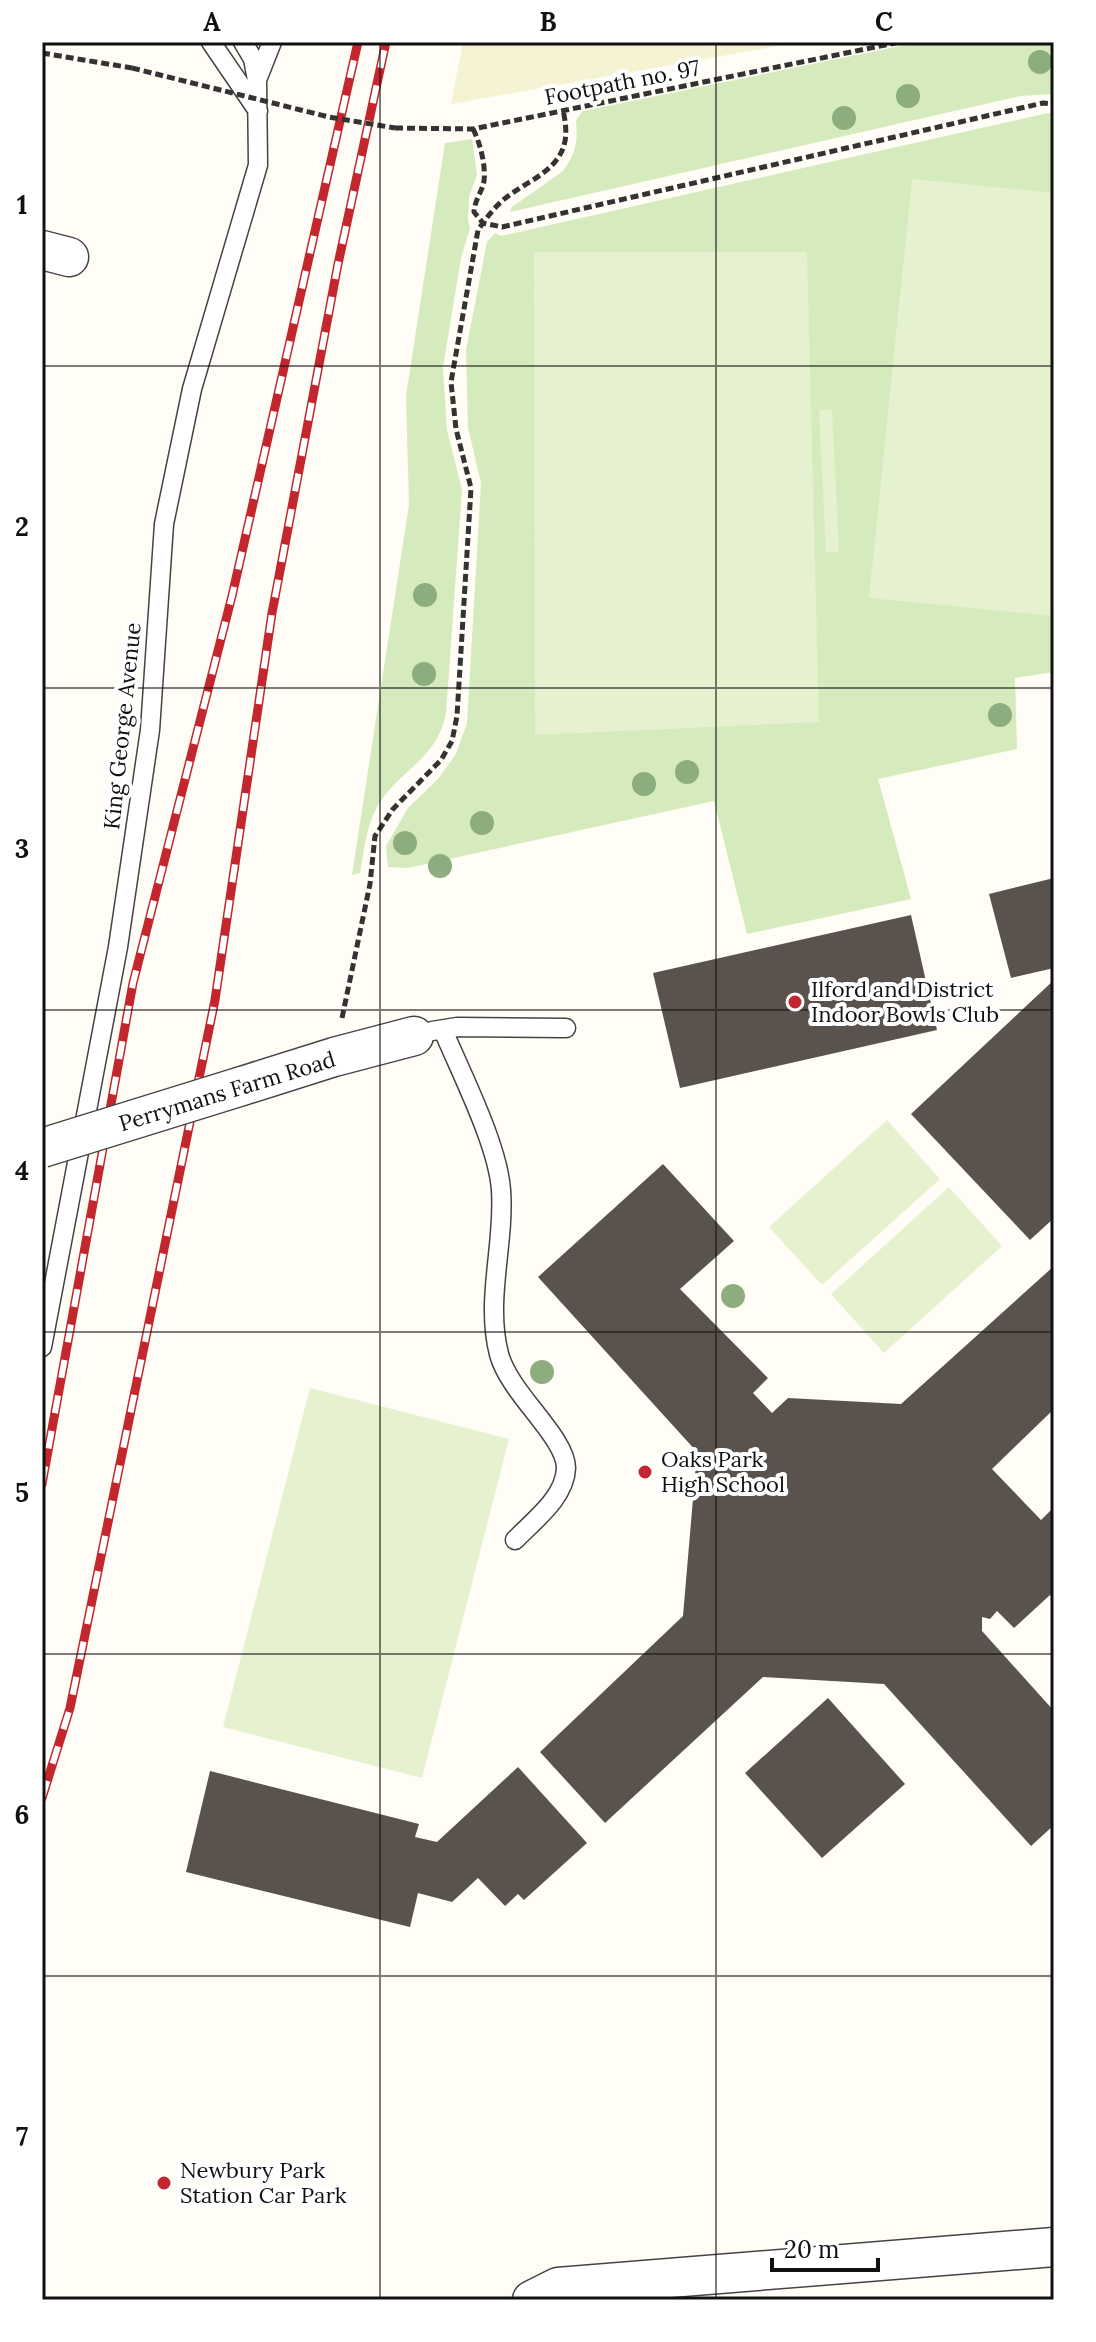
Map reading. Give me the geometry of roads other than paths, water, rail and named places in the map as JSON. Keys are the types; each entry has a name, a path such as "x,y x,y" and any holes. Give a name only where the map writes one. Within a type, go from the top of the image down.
{"street":[{"name":"Perrymans Farm Road","path":"42,1148 334,1057 428,1033"},
{"path":"532,2300 558,2287 1054,2247"}],"lane":[{"path":"211,42 259,114"},
{"path":"243,42 253,59 257,80"},
{"path":"257,80 272,42"},
{"name":"King George Avenue","path":"42,1347 57,1281 118,947 150,730 164,524 192,389 258,165 257,80"},
{"path":"515,1540 552,1503 561,1489 566,1464 555,1440 511,1382 499,1354 495,1310 501,1188 495,1159 481,1121 428,1033 457,1027 566,1028"}],"railway":[{"path":"42,1484 133,983 232,596 358,42"},
{"path":"42,1798 70,1708 215,1000 272,613 338,264 386,42"}],"place":[{"name":"Ilford and District Indoor Bowls Club","path":"795,1002"},
{"name":"Oaks Park High School","path":"645,1472"},
{"name":"Newbury Park Station Car Park","path":"164,2183"}]}
